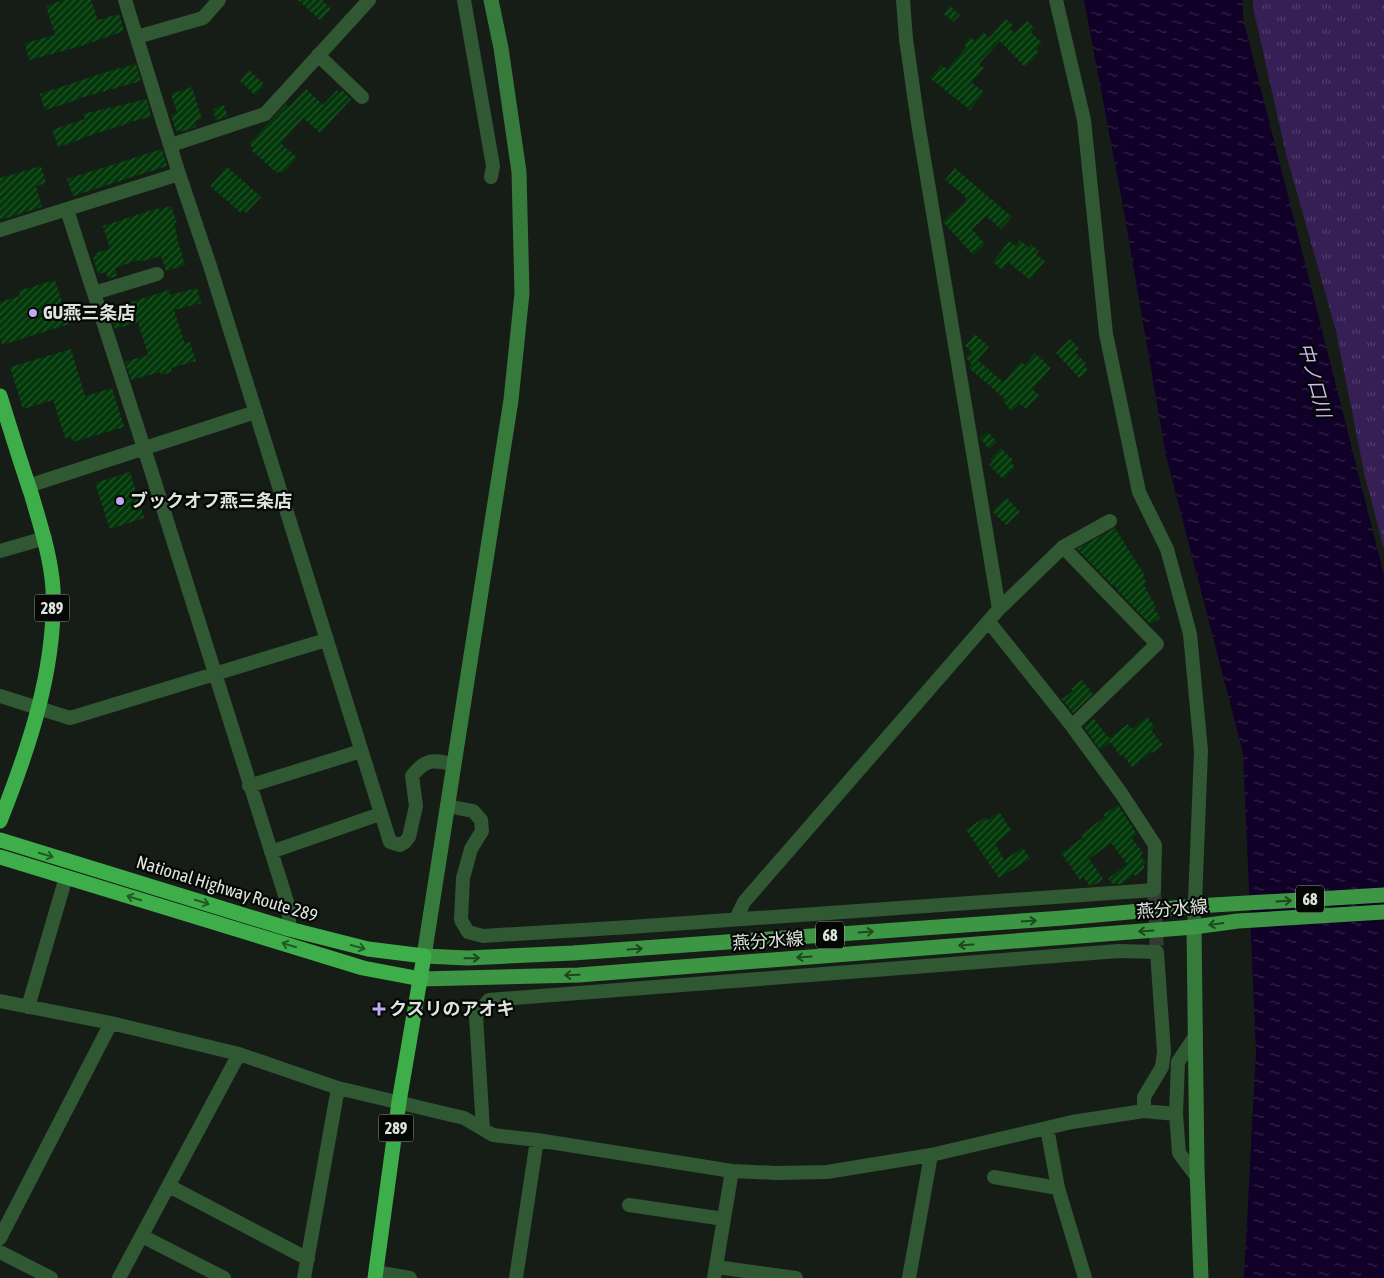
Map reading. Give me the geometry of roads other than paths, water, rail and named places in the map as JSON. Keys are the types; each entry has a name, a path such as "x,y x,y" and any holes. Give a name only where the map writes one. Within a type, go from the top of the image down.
{"highway":[{"name":"289","path":"0,396 45,538 53,589 50,648 39,708 13,788 0,821"},
{"name":"National Highway Route 289","path":"0,840 288,929 368,949 424,956"},
{"name":"National Highway Route 289","path":"0,857 363,968 421,979"},
{"name":"289","path":"375,1275 399,1102 424,956"}],"main road":[{"name":"燕分水線","path":"424,956 468,958 573,953 1063,918 1196,906 1384,895"},
{"name":"燕分水線","path":"421,979 579,975 1194,927 1238,921 1384,912"}],"street":[{"path":"125,0 390,842 400,845 409,837 416,806 412,776 420,766 429,761 453,764"},
{"path":"137,36 203,18 219,0"},
{"path":"171,145 265,114 369,0"},
{"path":"464,0 493,166 491,177"},
{"path":"424,956 511,400 522,293 519,172 501,48 490,0"},
{"path":"903,0 906,39 918,123 999,609"},
{"path":"1056,0 1084,120 1106,334 1139,492 1167,549 1190,634 1201,751 1194,927 1197,1177 1201,1278"},
{"path":"318,55 362,97"},
{"path":"0,230 180,174"},
{"path":"67,210 289,908 288,929"},
{"path":"94,293 157,274"},
{"path":"28,486 256,412"},
{"path":"736,918 744,902 999,609 1063,547 1110,521"},
{"path":"0,551 45,538"},
{"path":"1063,547 1157,644 1072,726"},
{"path":"447,806 473,811 481,820 482,831 471,849 463,878 461,920 468,932 483,936 1154,890 1155,845 1121,793 1072,726 989,622"},
{"path":"0,696 70,718 326,640"},
{"path":"249,786 361,751"},
{"path":"271,852 380,814"},
{"path":"28,1007 66,877"},
{"path":"483,1130 476,1016 489,1000 1119,951 1157,952 1164,1052 1162,1067 1144,1097 1144,1111"},
{"path":"0,1001 111,1023 238,1054 338,1088 464,1118 493,1135 537,1140 732,1171 776,1173 827,1172 931,1155 1072,1122 1144,1111 1176,1114"},
{"path":"0,1238 111,1023"},
{"path":"1196,1035 1178,1062 1176,1114 1180,1153 1197,1177"},
{"path":"119,1278 238,1054"},
{"path":"304,1278 338,1088"},
{"path":"1047,1128 1058,1188 1085,1278"},
{"path":"516,1278 537,1140"},
{"path":"909,1278 931,1155"},
{"path":"732,1171 715,1272 796,1278"},
{"path":"994,1177 1058,1188"},
{"path":"168,1186 308,1259"},
{"path":"629,1204 724,1219"},
{"path":"142,1236 224,1278"},
{"path":"0,1252 51,1278"},
{"path":"375,1275 410,1278"}],"water":[{"name":"中ノ口川","path":"1084,0 1243,0 1243,18 1384,575 1384,1278 1244,1278 1256,1051 1243,753 1166,456 1122,201"}],"tunnel":[{"path":"1154,890 1157,952"}],"place":[{"name":"GU燕三条店","path":"33,313"},
{"name":"ブックオフ燕三条店","path":"120,501"},
{"name":"クスリのアオキ","path":"379,1009"}]}
